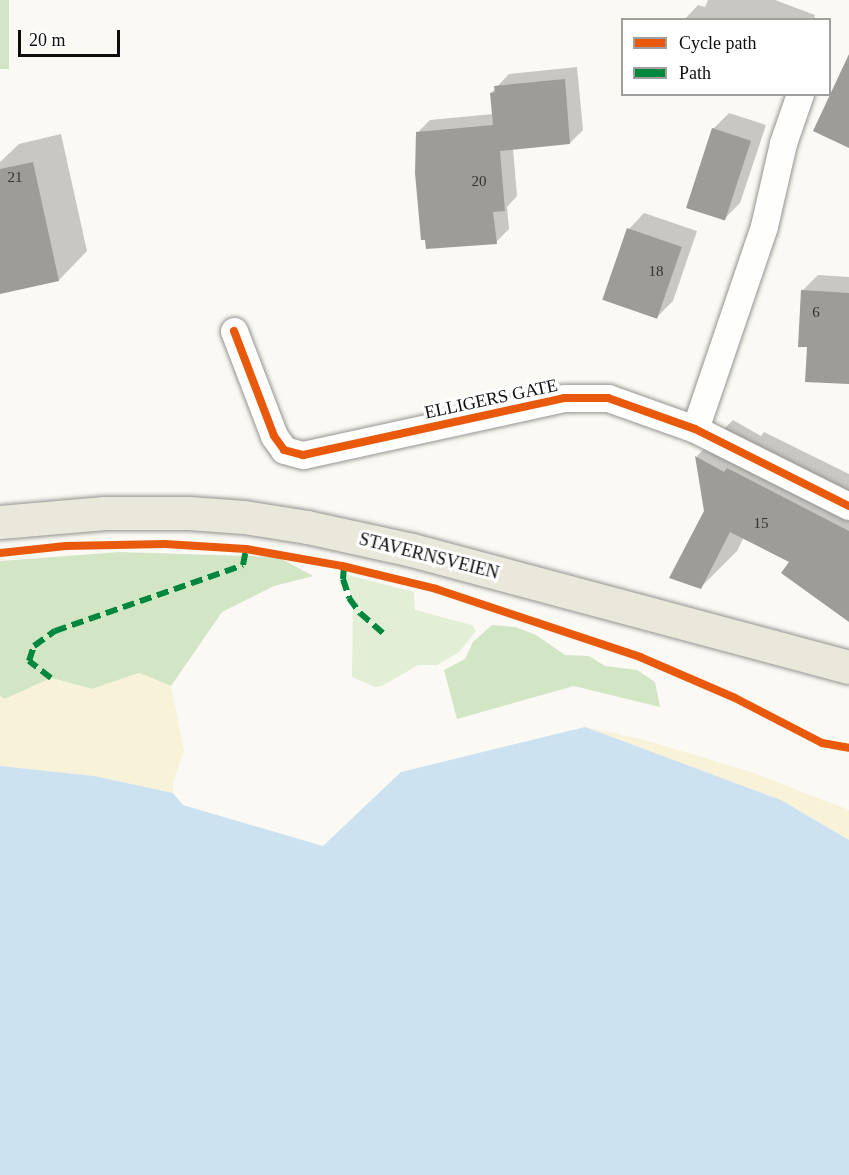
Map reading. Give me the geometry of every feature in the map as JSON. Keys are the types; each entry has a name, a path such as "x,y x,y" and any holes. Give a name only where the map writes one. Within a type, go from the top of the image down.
{"main road":[{"name":"STAVERNSVEIEN","path":"0,522 105,513 189,513 244,517 307,527 412,550 849,667"}],"street":[{"path":"695,429 764,226 783,143 799,96"},
{"name":"ELLIGERS GATE","path":"234,331 274,436 284,450 303,455 564,398 608,398 695,429 849,506"}],"green space":[{"path":"0,0 9,0 9,69 0,69"},
{"path":"120,552 278,557 313,576 274,586 222,612 171,686 139,673 92,689 51,678 5,699 0,696 0,561"},
{"path":"344,574 414,592 415,610 472,625 476,631 459,652 437,665 418,665 382,686 375,687 352,677 353,601"},
{"path":"492,625 515,627 536,635 565,655 589,656 605,666 637,670 655,682 660,707 574,686 457,719 444,670 465,659 473,642"}],"sand":[{"path":"139,673 171,686 184,751 173,782 173,793 94,776 0,766 0,696 5,699 51,678 92,689"},
{"path":"585,727 645,740 751,772 849,810 849,840 781,800"}],"water":[{"path":"585,727 781,800 849,840 849,1175 0,1175 0,766 94,776 173,793 183,805 323,846 401,772"}],"building":[{"path":"849,54 849,148 813,131"},
{"path":"565,79 570,144 500,151 505,211 493,212 497,244 426,249 425,240 421,240 415,173 416,132 493,125 490,93 495,92 494,86"},
{"path":"712,128 751,141 725,221 686,208"},
{"path":"33,162 59,281 0,294 0,169"},
{"path":"627,228 682,247 657,319 602,300"},
{"path":"801,290 849,293 849,384 805,382 807,347 798,347"},
{"path":"695,456 724,472 727,468 849,531 849,622 781,573 789,562 730,532 701,589 669,578 704,511"}],"marked path":[{"path":"51,678 29,661 34,646 55,631 243,565 246,549"},
{"path":"344,567 343,579 349,598 360,613 385,635"}],"cycle path":[{"path":"234,331 274,436 284,450 303,455 564,398 608,398 695,429 849,506"},
{"path":"0,553 66,546 165,544 246,549 342,566 436,589 640,657 735,698 822,743 849,748"}]}
